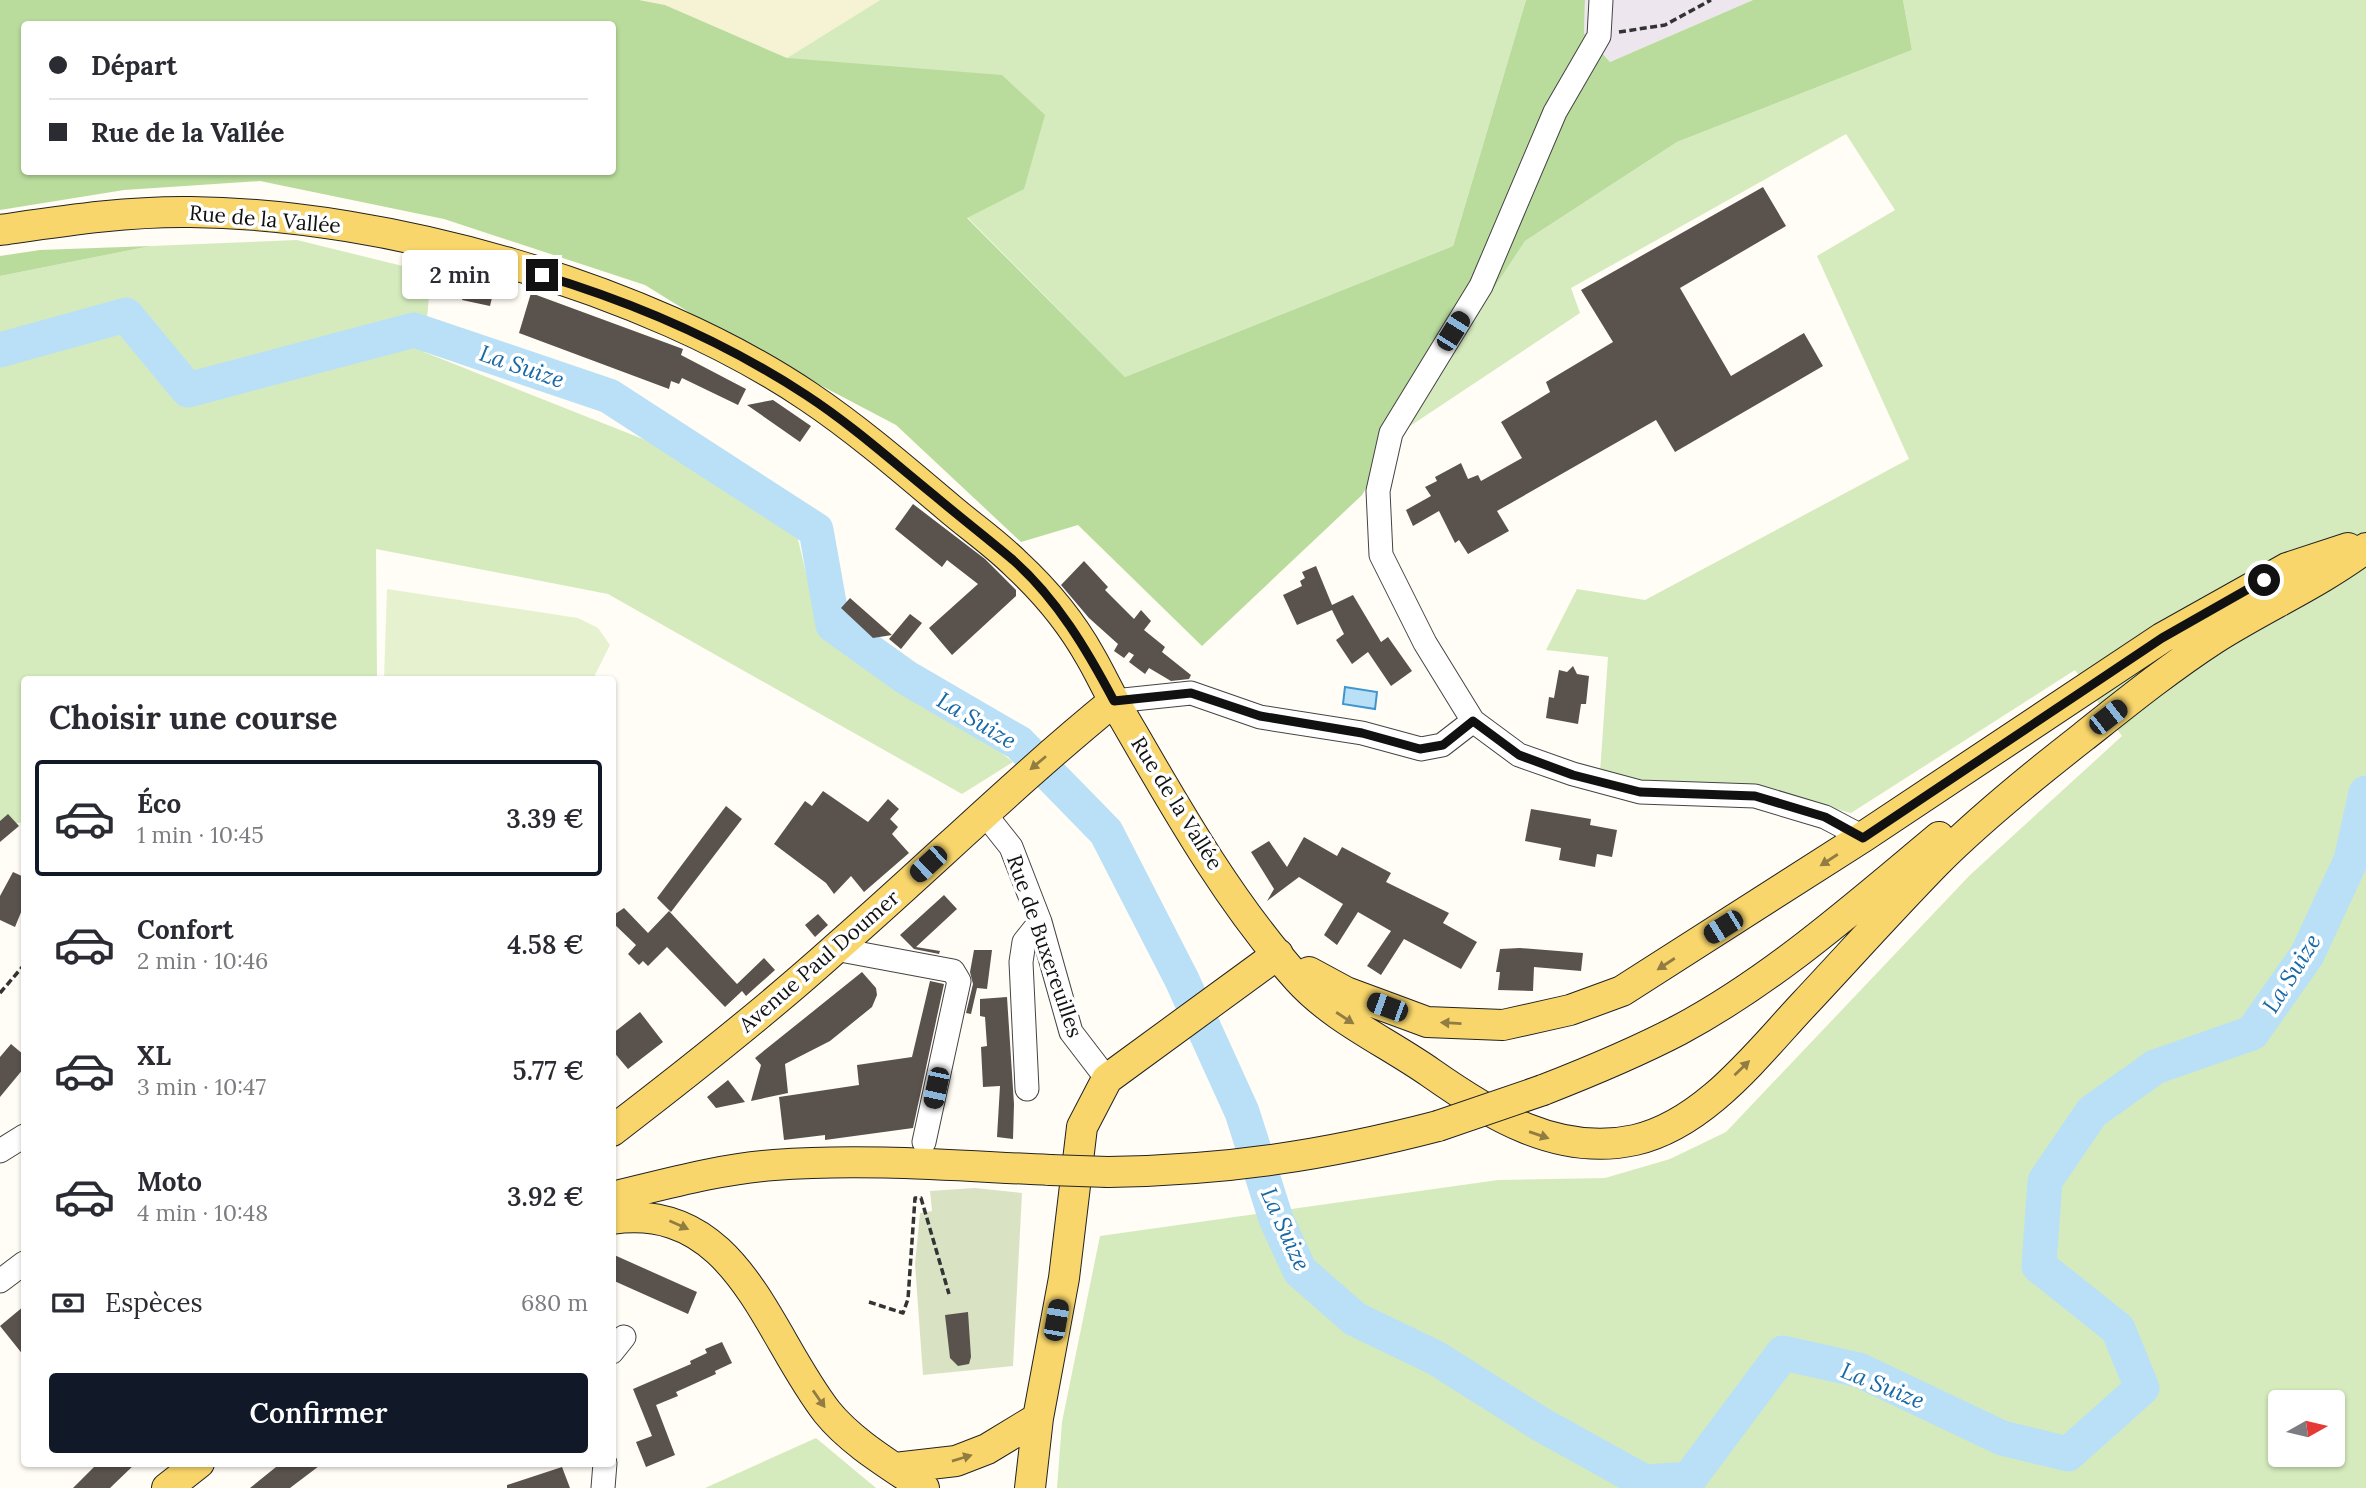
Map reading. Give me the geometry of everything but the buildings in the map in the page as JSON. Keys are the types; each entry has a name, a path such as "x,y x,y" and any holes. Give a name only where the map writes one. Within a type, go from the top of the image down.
{"main road":[{"name":"Rue de la Vallée","path":"0,230 135,213 249,213 313,220 477,256 642,310 736,354 807,396 1014,561 1067,621 1247,917 1303,985 1341,1016 1463,1096 1530,1132 1552,1139 1610,1143 1639,1139 1669,1127 1705,1105 1764,1047 1942,857 2033,777 2146,688 2215,639 2333,572 2360,546"},
{"path":"1030,1488 1038,1418 1064,1278 1082,1127 1107,1079 1278,954 1346,992 1427,1022 1503,1026 1570,1010 1622,991 1863,838 2162,638 2287,568 2360,546"},
{"path":"616,1196 727,1170 773,1165 890,1163 1108,1172 1262,1163 1318,1155 1438,1126 1543,1090 1595,1070 1680,1029 1737,994 1826,931 2101,700 2219,621 2360,546"},
{"name":"Avenue Paul Doumer","path":"616,1128 713,1054 835,949 1012,785 1114,701"},
{"path":"616,1218 639,1215 664,1219 702,1237 717,1250 744,1277 829,1414 924,1488"},
{"path":"895,1468 956,1461 987,1449 1038,1418"},
{"path":"167,1488 194,1467"}],"street":[{"path":"1601,0 1600,36 1555,112 1481,286 1391,433 1378,491 1381,555 1425,643 1473,721 1519,755 1573,775 1640,792 1755,796 1825,817 1863,838"},
{"path":"1114,701 1191,693 1260,716 1362,733 1420,749 1443,745 1473,721"},
{"name":"Rue de Buxereuilles","path":"984,813 1011,847 1040,922 1071,1032 1107,1079"},
{"path":"1027,1089 1021,962 1024,942 1040,922"},
{"path":"835,949 953,971 959,981 924,1142"},
{"path":"0,1151 21,1138"},
{"path":"0,1280 21,1265"},
{"path":"603,1488 605,1467"}],"path":[{"path":"1600,36 1665,25 1711,0"},
{"path":"0,993 21,968"},
{"path":"869,1301 903,1313 908,1299 915,1198 921,1198 949,1294"}],"shaded area":[{"path":"639,0 880,0 787,58 665,5"},
{"path":"1585,0 1753,0 1610,62 1584,33"}],"green space":[{"path":"0,0 639,0 665,5 787,58 1002,75 1045,115 1024,189 967,218 1125,377 1453,246 1526,0 1585,0 1584,33 1610,62 1753,0 1903,0 1912,50 1677,142 1525,241 1398,434 1362,495 1202,646 1078,525 1021,542 896,425 729,337 645,285 444,219 260,181 124,190 0,210"},
{"path":"880,0 1526,0 1453,246 1125,377 967,217 787,58"},
{"path":"1903,0 2366,0 2366,1488 1057,1488 1062,1422 1100,1236 1498,1180 1605,1178 1670,1159 1726,1132 1970,875 2122,736 2075,670 1851,813 1743,785 1645,784 1600,773 1608,657 1546,650 1577,589 1645,600 1909,459 1817,256 1895,210 1846,134 1571,288 1580,313 1398,434 1525,241 1677,142 1912,50"},
{"path":"297,240 431,273 424,352 658,445 795,527 814,606 1013,762 962,794 608,594 376,549 377,676 21,676 21,822 0,826 0,276 151,246"},
{"path":"151,246 0,276 0,256 40,250"},
{"path":"387,589 578,618 598,628 610,645 594,676 384,676"},
{"path":"975,1188 1022,1193 1013,1366 923,1375 915,1264 920,1213 932,1211 930,1191"},
{"path":"816,1438 876,1488 705,1488"}],"water":[{"path":"1345,687 1377,692 1375,709 1343,704"}],"waterway":[{"name":"La Suize","path":"0,350 126,315 188,390 414,330 609,396 816,530 833,625 907,678 1019,743 1106,832 1182,980 1242,1112 1276,1219 1300,1271 1355,1319 1436,1358 1542,1425 1645,1482 1689,1479 1783,1353 1859,1370 2002,1438 2068,1454 2142,1388 2118,1329 2039,1266 2045,1181 2092,1112 2155,1067 2252,1033 2307,955 2351,860 2366,793"}],"route":[{"path":"542,275 642,310 736,354 807,396 853,429 1014,561 1067,621 1090,655 1114,701 1191,693 1260,716 1362,733 1420,749 1443,745 1473,721 1519,755 1573,775 1640,792 1755,796 1825,817 1863,838 2162,638 2264,580"}]}
